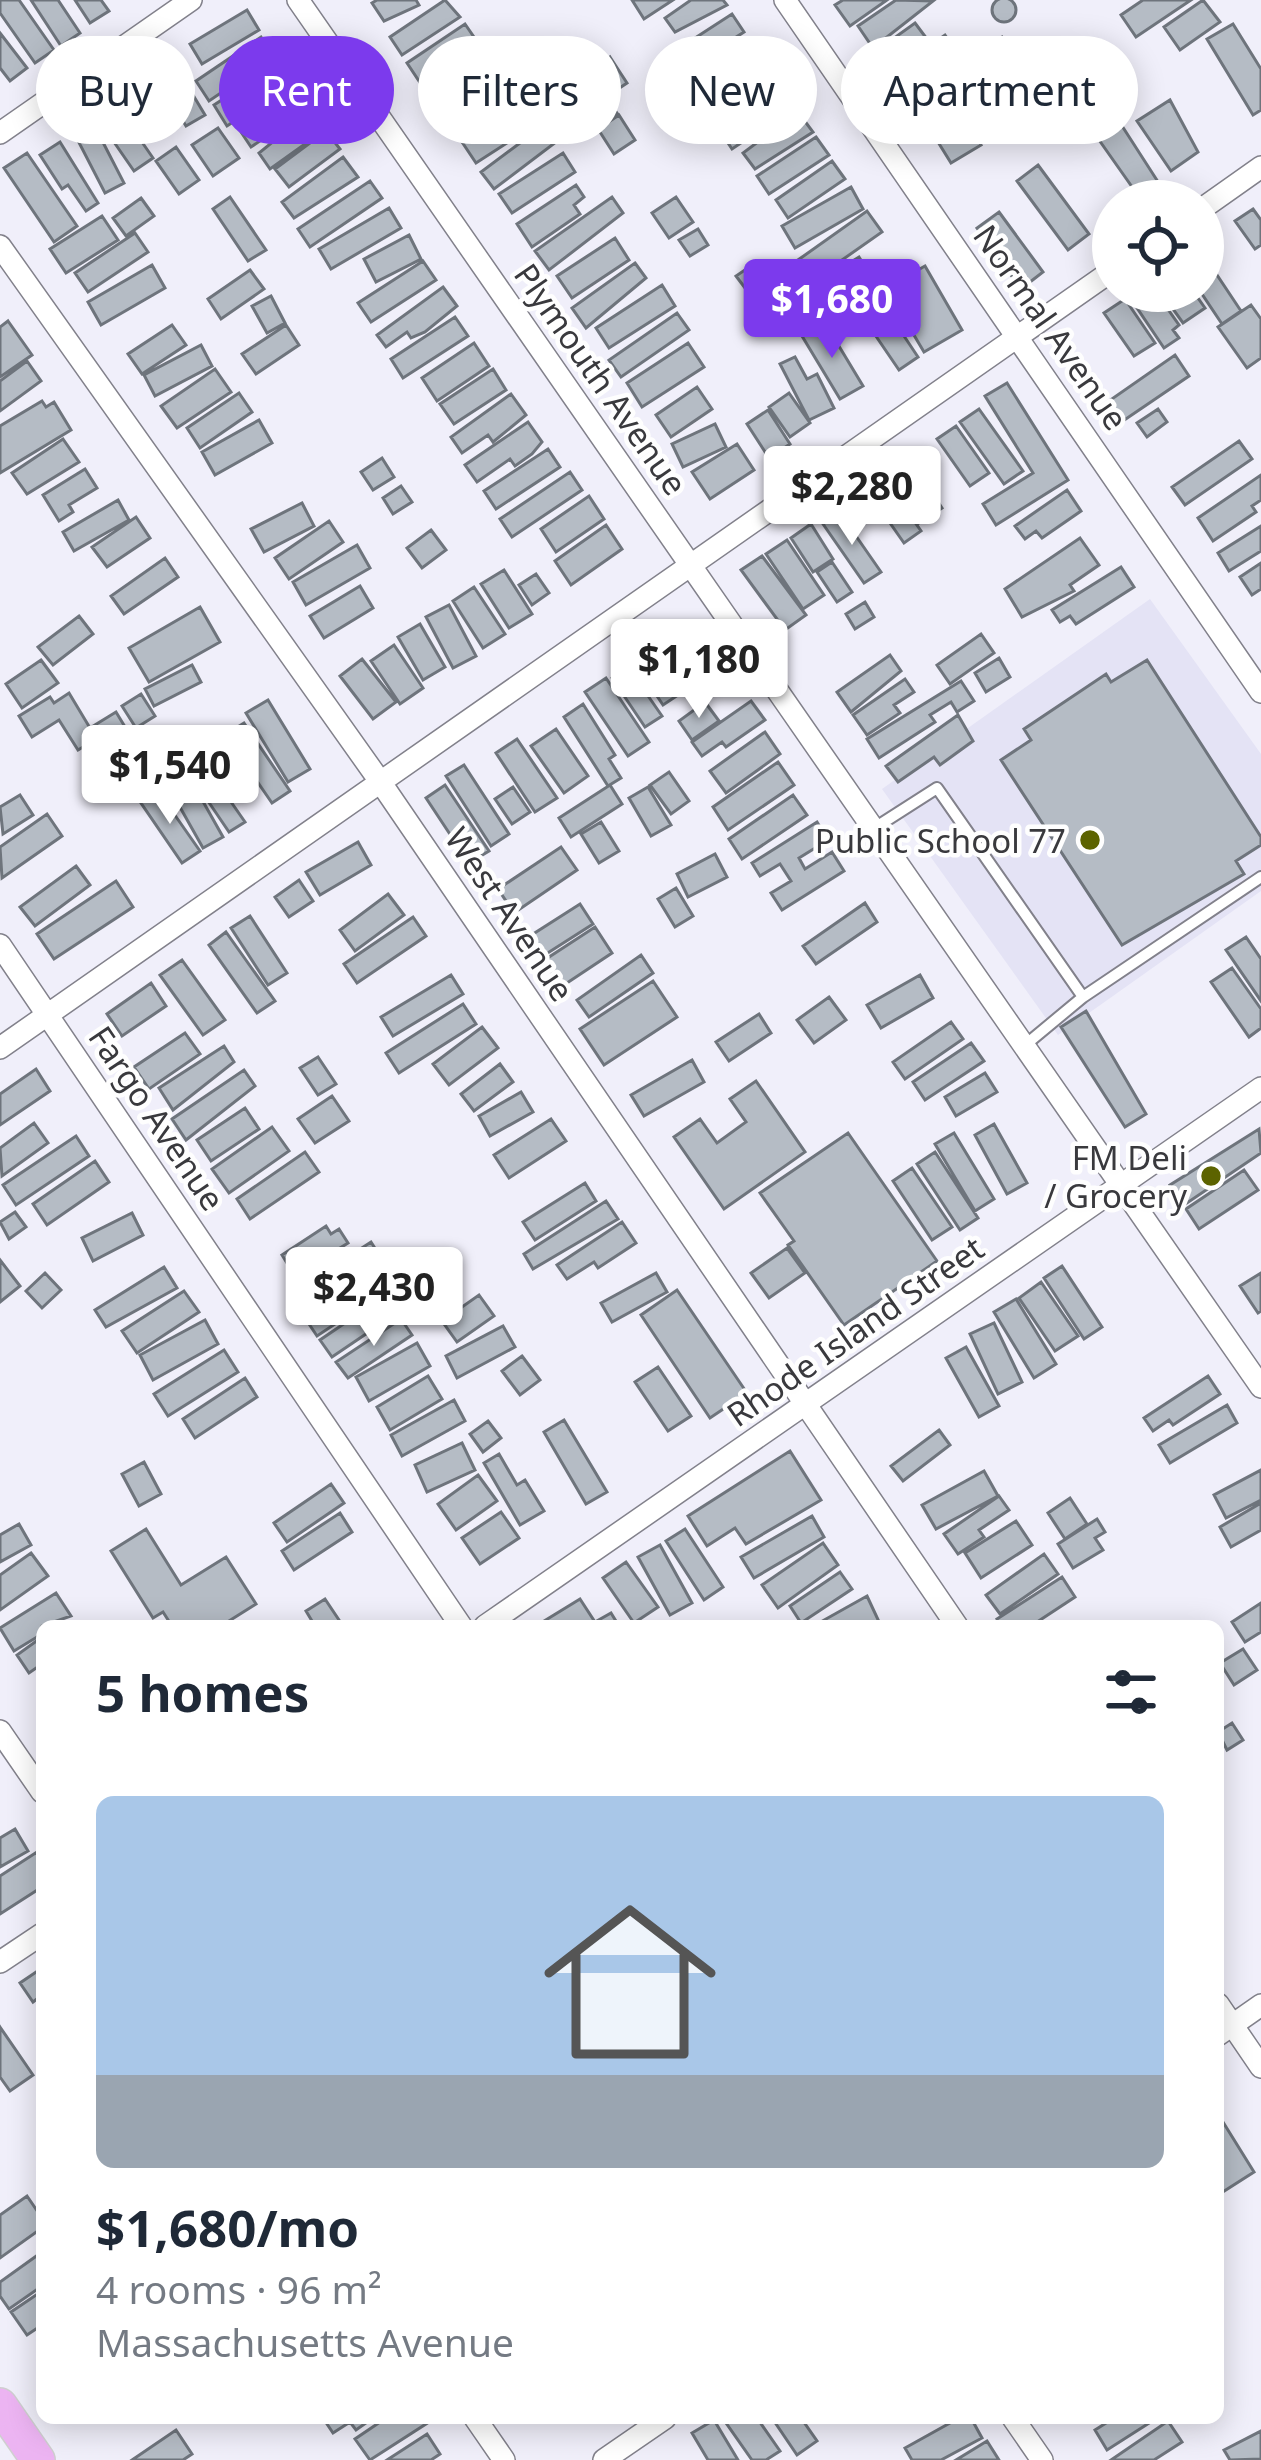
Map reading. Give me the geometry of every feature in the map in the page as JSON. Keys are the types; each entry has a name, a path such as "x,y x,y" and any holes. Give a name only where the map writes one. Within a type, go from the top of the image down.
{"main road":[{"path":"0,2405 38,2460"}],"street":[{"path":"0,133 191,0"},
{"name":"Plymouth Avenue","path":"298,0 1261,1387"},
{"name":"Normal Avenue","path":"785,0 1261,692"},
{"path":"1224,193 1261,167"},
{"name":"West Avenue","path":"0,245 379,780 954,1620"},
{"path":"0,1048 1092,285"},
{"name":"Fargo Avenue","path":"0,945 456,1620"},
{"name":"Rhode Island Street","path":"494,1620 1261,1088"},
{"path":"0,1731 36,1783"},
{"path":"0,1962 36,1938"},
{"path":"1261,2006 1225,2031 1261,2067"},
{"path":"479,2424 504,2460"},
{"path":"604,2460 656,2424"},
{"path":"1016,2424 1042,2460"}],"lane":[{"path":"874,829 938,788 1083,998"},
{"path":"1024,1046 1083,998 1261,877"}],"shaded area":[{"name":"Public School 77","path":"1150,599 1261,754 1261,891 1058,1035 882,789"}],"building":[{"path":"0,0 19,0 44,36 36,36 36,62 35,63 0,13"},
{"path":"31,0 58,0 80,33 54,36"},
{"path":"75,0 101,0 109,11 90,23"},
{"path":"416,0 419,5 384,21 372,3"},
{"path":"445,0 460,17 431,36 418,36 418,45 402,55 391,36"},
{"path":"632,0 673,0 644,19"},
{"path":"691,0 723,0 727,5 675,32 665,18"},
{"path":"843,0 887,0 850,26 835,5"},
{"path":"896,0 933,1 888,36 865,36 858,26"},
{"path":"1143,0 1191,0 1137,36 1121,15"},
{"path":"1203,0 1220,22 1180,50 1164,27"},
{"path":"996,2 1012,2 1016,10 1012,18 1004,22 996,18 992,10"},
{"path":"247,10 259,30 249,36 219,36 219,54 202,64 195,41"},
{"path":"732,14 744,32 738,36 698,36"},
{"path":"915,23 925,36 897,36"},
{"path":"465,24 473,36 447,36"},
{"path":"1233,24 1261,69 1261,110 1253,115 1207,39"},
{"path":"0,33 27,68 10,81 0,68"},
{"path":"418,56 418,80 407,63"},
{"path":"219,65 219,94 209,101 196,81"},
{"path":"195,98 205,115 195,121"},
{"path":"1170,100 1198,152 1171,171 1138,120"},
{"path":"621,118 635,140 614,154 608,144 621,144"},
{"path":"218,128 219,144 229,144 239,158 213,176 195,143"},
{"path":"817,138 829,155 769,194 757,176 805,144 817,144"},
{"path":"61,144 98,203 86,211 68,185 62,189 40,155"},
{"path":"80,144 104,144 124,183 105,193"},
{"path":"115,144 143,144 153,158 134,171"},
{"path":"270,144 305,144 270,169 259,153"},
{"path":"309,144 336,144 340,149 289,187 275,169"},
{"path":"463,144 505,144 476,163"},
{"path":"519,144 553,144 494,189 481,172"},
{"path":"755,144 794,144 755,169 743,153"},
{"path":"939,144 981,145 951,163"},
{"path":"1102,144 1134,144 1157,180 1127,180"},
{"path":"176,147 199,180 179,194 156,161"},
{"path":"27,153 77,226 54,242 4,168"},
{"path":"563,153 575,172 512,213 499,194"},
{"path":"343,157 358,177 294,218 282,202"},
{"path":"832,161 845,179 788,218 776,200"},
{"path":"1038,165 1089,234 1068,250 1017,181"},
{"path":"370,181 382,198 310,247 298,229"},
{"path":"576,185 584,197 574,205 580,214 532,247 517,224"},
{"path":"851,187 863,209 795,248 782,226"},
{"path":"230,197 266,250 248,261 213,209"},
{"path":"612,197 623,213 549,270 535,251"},
{"path":"676,197 693,222 669,238 652,213"},
{"path":"141,198 154,216 126,236 113,218"},
{"path":"389,208 401,228 331,269 319,249"},
{"path":"1253,209 1261,220 1261,245 1255,249 1235,221"},
{"path":"867,211 882,232 812,281 798,260"},
{"path":"999,212 1043,272 1021,289 977,228"},
{"path":"102,216 118,240 66,273 50,249"},
{"path":"698,229 708,245 690,256 679,240"},
{"path":"135,233 148,252 88,292 75,273"},
{"path":"409,235 421,259 376,282 364,259"},
{"path":"615,238 629,260 572,298 557,276"},
{"path":"859,257 869,273 845,288 835,272"},
{"path":"423,261 436,280 371,322 358,303"},
{"path":"635,263 646,278 586,328 572,308"},
{"path":"755,263 766,280 748,292 736,276"},
{"path":"152,265 165,288 101,325 88,302"},
{"path":"925,266 962,330 924,352 886,288"},
{"path":"250,270 264,289 221,319 208,299"},
{"path":"662,285 675,306 609,348 596,328"},
{"path":"1224,286 1241,311 1222,324 1214,312 1224,312"},
{"path":"443,287 457,306 425,332 411,338 407,332 386,347 377,335"},
{"path":"872,288 918,357 899,370 852,301"},
{"path":"271,296 285,323 267,333 252,306"},
{"path":"1251,305 1261,319 1261,358 1247,368 1218,327"},
{"path":"1134,312 1155,343 1134,356 1104,313"},
{"path":"1140,312 1170,312 1179,325 1173,330 1179,338 1164,348"},
{"path":"1175,312 1199,312 1183,323"},
{"path":"677,313 689,330 621,377 609,360"},
{"path":"455,317 468,336 403,378 391,359"},
{"path":"8,321 32,355 0,377 0,327"},
{"path":"825,323 863,386 840,399 802,336"},
{"path":"172,325 186,345 142,374 128,354"},
{"path":"286,325 299,345 256,374 242,354"},
{"path":"474,343 489,366 437,401 422,378"},
{"path":"688,343 704,367 642,407 627,383"},
{"path":"201,345 212,366 155,396 144,375"},
{"path":"1175,355 1189,376 1120,423 1106,403"},
{"path":"795,357 807,379 817,374 834,408 809,420 780,364"},
{"path":"27,361 41,381 0,411 0,381"},
{"path":"215,369 231,392 177,428 161,406"},
{"path":"493,369 506,390 454,424 440,404"},
{"path":"1007,383 1068,480 996,525 983,504 1033,473 985,396"},
{"path":"697,387 712,409 671,437 656,415"},
{"path":"239,393 252,412 200,448 187,428"},
{"path":"789,393 810,423 790,437 769,407"},
{"path":"511,394 526,415 493,442 488,435 462,453 451,437"},
{"path":"42,401 46,407 54,402 71,430 0,473 0,426"},
{"path":"979,409 1023,471 1004,484 960,422"},
{"path":"1158,409 1167,422 1147,437 1137,423"},
{"path":"768,410 790,444 769,458 747,424"},
{"path":"259,420 272,443 215,475 202,452"},
{"path":"528,422 542,442 532,454 515,466 510,459 477,482 465,465"},
{"path":"715,424 726,447 683,467 672,444"},
{"path":"956,426 989,473 970,486 937,439"},
{"path":"63,439 79,462 27,494 12,473"},
{"path":"1239,441 1252,459 1185,505 1172,487"},
{"path":"737,444 754,470 710,499 692,472"},
{"path":"548,449 560,467 496,509 484,491"},
{"path":"382,458 394,477 373,490 361,472"},
{"path":"910,458 942,508 919,523 887,473"},
{"path":"85,469 97,488 69,505 73,512 59,521 43,495"},
{"path":"570,472 582,490 512,537 500,519"},
{"path":"1261,475 1261,500 1252,506 1256,512 1213,541 1198,518"},
{"path":"886,481 921,531 904,543 869,493"},
{"path":"401,486 412,502 393,514 383,498"},
{"path":"1067,490 1081,511 1042,538 1036,531 1025,539 1015,526"},
{"path":"589,496 604,519 556,552 541,529"},
{"path":"118,500 129,520 74,551 63,532"},
{"path":"302,503 314,526 264,552 251,529"},
{"path":"840,513 881,572 864,583 823,524"},
{"path":"136,517 150,538 107,567 92,547"},
{"path":"329,521 343,542 289,579 275,558"},
{"path":"811,524 833,559 813,572 791,538"},
{"path":"606,525 622,549 571,585 555,561"},
{"path":"1261,526 1261,551 1229,571 1218,553"},
{"path":"431,530 446,550 422,568 407,548"},
{"path":"1080,538 1099,565 1070,585 1074,591 1022,617 1005,589"},
{"path":"787,540 824,595 803,609 766,554"},
{"path":"357,545 370,568 306,605 293,582"},
{"path":"762,556 806,615 785,630 741,570"},
{"path":"165,558 178,577 124,614 111,596"},
{"path":"832,562 852,592 837,602 817,572"},
{"path":"1261,563 1261,589 1252,595 1240,577"},
{"path":"1121,567 1134,587 1076,624 1070,616 1060,622 1052,610"},
{"path":"504,570 532,614 509,628 481,584"},
{"path":"536,574 549,593 532,605 519,585"},
{"path":"360,586 373,608 324,638 310,616"},
{"path":"474,587 505,634 483,648 453,601"},
{"path":"865,602 874,617 855,629 846,614"},
{"path":"449,605 476,656 453,668 426,617"},
{"path":"200,607 220,642 149,682 129,648"},
{"path":"79,616 93,634 53,665 38,647"},
{"path":"420,624 445,667 423,680 398,637"},
{"path":"981,634 994,653 950,684 937,665"},
{"path":"652,643 684,691 663,705 631,657"},
{"path":"394,645 423,688 400,704 371,661"},
{"path":"890,655 901,671 851,712 837,692"},
{"path":"999,658 1010,677 986,692 975,673"},
{"path":"362,659 396,702 373,719 340,676"},
{"path":"41,660 58,683 22,708 6,684"},
{"path":"1147,660 1261,837 1261,845 1236,861 1244,874 1122,945 1001,760 1031,740 1024,729 1106,674 1111,682"},
{"path":"192,665 201,682 154,706 145,689"},
{"path":"628,667 662,716 645,727 612,678"},
{"path":"606,678 649,742 628,756 585,692"},
{"path":"905,679 914,692 894,705 900,713 867,735 853,715"},
{"path":"961,681 974,701 957,712 951,702 930,715 935,722 879,758 867,739"},
{"path":"69,693 90,728 116,712 133,740 111,754 100,737 78,750 59,720 32,737 19,716 50,697 54,703"},
{"path":"141,694 155,716 136,728 122,706"},
{"path":"268,700 310,769 288,782 246,713"},
{"path":"751,701 765,720 726,747 722,742 702,756 692,742"},
{"path":"705,702 719,721 692,740 679,721"},
{"path":"583,704 615,755 609,759 621,778 608,786 564,717"},
{"path":"958,715 973,741 940,765 934,757 898,782 886,766"},
{"path":"244,723 290,791 272,803 225,735"},
{"path":"556,729 588,776 564,793 531,746"},
{"path":"765,732 780,754 726,793 710,771"},
{"path":"517,739 557,798 535,812 496,753"},
{"path":"778,762 794,785 728,830 713,807"},
{"path":"464,765 509,834 491,846 446,776"},
{"path":"206,766 245,822 229,832 191,776"},
{"path":"669,772 689,801 671,814 650,785"},
{"path":"192,782 223,837 203,848 172,793"},
{"path":"445,785 489,851 469,863 426,798"},
{"path":"610,785 622,804 571,837 559,818"},
{"path":"513,787 530,812 512,824 495,799"},
{"path":"648,787 671,825 651,836 629,798"},
{"path":"158,791 200,851 182,863 141,803"},
{"path":"20,795 33,815 3,834 0,807"},
{"path":"793,795 807,815 742,859 729,839"},
{"path":"47,814 62,836 2,878 0,847"},
{"path":"601,822 619,851 599,863 581,834"},
{"path":"817,822 828,840 799,858 805,869 832,852 844,871 782,910 771,893 791,881 780,864 760,876 752,863"},
{"path":"358,842 371,865 320,895 306,872"},
{"path":"561,847 577,870 514,913 498,889"},
{"path":"715,854 727,877 688,897 677,874"},
{"path":"76,866 90,885 35,926 20,907"},
{"path":"299,880 313,901 289,917 275,897"},
{"path":"116,881 133,907 54,959 37,934"},
{"path":"676,888 693,916 675,927 658,899"},
{"path":"388,894 404,915 355,951 340,930"},
{"path":"865,903 877,922 816,964 803,946"},
{"path":"580,904 593,924 543,956 530,936"},
{"path":"250,916 287,973 268,985 231,928"},
{"path":"413,917 426,936 357,983 344,964"},
{"path":"595,927 612,953 561,987 543,961"},
{"path":"226,932 275,1001 257,1013 209,945"},
{"path":"1246,937 1261,959 1261,1001 1226,950"},
{"path":"641,955 653,973 589,1017 577,1000"},
{"path":"182,960 225,1020 203,1035 160,975"},
{"path":"1232,968 1261,1009 1261,1028 1249,1037 1211,982"},
{"path":"451,975 463,994 393,1036 381,1017"},
{"path":"920,975 933,998 881,1028 867,1005"},
{"path":"653,981 677,1017 604,1065 580,1029"},
{"path":"151,983 166,1006 122,1036 107,1014"},
{"path":"829,997 846,1020 814,1043 797,1020"},
{"path":"463,1004 476,1024 399,1073 386,1053"},
{"path":"1086,1011 1146,1114 1125,1127 1061,1027"},
{"path":"759,1014 771,1033 729,1061 716,1042"},
{"path":"951,1022 963,1039 905,1079 893,1062"},
{"path":"482,1027 498,1048 449,1085 433,1064"},
{"path":"185,1033 200,1054 149,1089 134,1067"},
{"path":"971,1043 984,1061 925,1100 913,1082"},
{"path":"224,1046 234,1062 173,1110 159,1088"},
{"path":"318,1057 336,1084 318,1095 300,1068"},
{"path":"692,1060 704,1082 644,1116 631,1095"},
{"path":"500,1064 513,1082 474,1111 461,1094"},
{"path":"36,1069 50,1091 0,1125 0,1094"},
{"path":"244,1070 255,1086 186,1140 172,1119"},
{"path":"985,1073 997,1092 956,1116 945,1097"},
{"path":"756,1081 805,1152 724,1209 674,1137 700,1119 717,1143 746,1122 730,1099"},
{"path":"521,1092 533,1112 490,1136 479,1116"},
{"path":"332,1096 349,1121 315,1143 298,1119"},
{"path":"245,1108 259,1129 211,1161 197,1140"},
{"path":"551,1119 566,1141 509,1178 494,1155"},
{"path":"34,1123 48,1143 2,1176 0,1148"},
{"path":"994,1124 1027,1183 1007,1194 975,1135"},
{"path":"272,1127 289,1151 229,1193 212,1169"},
{"path":"1259,1129 1261,1153 1184,1205 1170,1185"},
{"path":"848,1133 937,1261 844,1325 788,1245 794,1241 760,1193"},
{"path":"954,1133 994,1199 975,1211 935,1144"},
{"path":"76,1136 89,1156 16,1205 3,1185"},
{"path":"305,1152 319,1172 250,1219 237,1199"},
{"path":"935,1152 978,1218 960,1230 917,1164"},
{"path":"95,1161 109,1182 47,1225 33,1204"},
{"path":"912,1168 952,1227 932,1240 893,1181"},
{"path":"1244,1170 1258,1190 1199,1229 1186,1209"},
{"path":"585,1183 596,1201 535,1240 523,1222"},
{"path":"606,1201 618,1219 533,1269 524,1254"},
{"path":"15,1212 26,1227 9,1239 0,1222"},
{"path":"132,1213 143,1235 93,1261 82,1238"},
{"path":"622,1222 636,1243 598,1268 594,1262 567,1279 557,1265"},
{"path":"326,1226 331,1234 339,1229 348,1243 295,1276 282,1255"},
{"path":"371,1242 378,1253 365,1261 370,1270 302,1314 289,1295"},
{"path":"787,1248 805,1273 769,1298 751,1273"},
{"path":"0,1260 20,1286 0,1302"},
{"path":"1062,1266 1102,1327 1084,1339 1044,1278"},
{"path":"164,1267 177,1288 106,1327 95,1310"},
{"path":"45,1273 61,1290 42,1308 26,1291"},
{"path":"656,1273 667,1292 612,1322 601,1303"},
{"path":"1261,1273 1261,1311 1258,1313 1240,1286"},
{"path":"368,1275 380,1294 317,1336 305,1318"},
{"path":"1041,1282 1078,1336 1055,1351 1019,1298"},
{"path":"677,1290 747,1393 710,1418 641,1315"},
{"path":"184,1291 199,1312 137,1353 122,1331"},
{"path":"479,1295 494,1316 457,1342 442,1321"},
{"path":"1016,1299 1056,1364 1034,1378 994,1312"},
{"path":"376,1302 388,1319 332,1357 320,1340"},
{"path":"401,1319 412,1335 348,1378 336,1362"},
{"path":"205,1320 218,1344 153,1380 140,1355"},
{"path":"994,1323 1022,1382 998,1394 970,1334"},
{"path":"503,1326 515,1347 457,1378 446,1356"},
{"path":"417,1343 430,1366 369,1401 356,1377"},
{"path":"966,1347 999,1406 979,1417 946,1358"},
{"path":"224,1350 238,1372 168,1416 154,1394"},
{"path":"522,1356 540,1380 520,1395 502,1371"},
{"path":"658,1367 691,1416 668,1431 635,1382"},
{"path":"428,1376 442,1399 390,1430 377,1407"},
{"path":"1208,1376 1220,1394 1173,1425 1169,1420 1153,1431 1144,1418"},
{"path":"245,1378 257,1397 195,1438 183,1419"},
{"path":"454,1400 465,1421 402,1456 391,1435"},
{"path":"1227,1405 1237,1423 1170,1463 1159,1445"},
{"path":"564,1420 607,1492 586,1504 544,1432"},
{"path":"488,1421 501,1438 483,1452 470,1434"},
{"path":"939,1430 950,1445 903,1481 891,1466"},
{"path":"462,1443 475,1470 427,1492 415,1465"},
{"path":"790,1451 821,1500 746,1544 735,1528 707,1546 688,1516"},
{"path":"499,1454 517,1485 525,1480 544,1511 520,1525 484,1463"},
{"path":"144,1462 161,1494 139,1506 122,1474"},
{"path":"1261,1470 1261,1500 1226,1518 1214,1495"},
{"path":"984,1471 998,1496 936,1529 922,1505"},
{"path":"478,1475 497,1501 456,1530 438,1504"},
{"path":"331,1484 344,1503 287,1542 274,1523"},
{"path":"999,1496 1009,1510 979,1530 984,1537 958,1554 944,1534"},
{"path":"1070,1498 1087,1524 1065,1539 1048,1513"},
{"path":"1261,1503 1261,1530 1231,1547 1220,1527"},
{"path":"501,1512 519,1538 480,1564 462,1538"},
{"path":"340,1513 352,1532 294,1570 282,1551"},
{"path":"812,1516 824,1537 754,1578 741,1557"},
{"path":"1097,1519 1105,1532 1095,1538 1103,1550 1073,1568 1058,1544"},
{"path":"1016,1521 1032,1545 981,1578 965,1553"},
{"path":"19,1524 31,1545 0,1562 0,1535"},
{"path":"146,1529 181,1585 226,1557 256,1604 231,1620 168,1620 163,1612 153,1618 111,1551"},
{"path":"685,1529 723,1587 704,1600 666,1541"},
{"path":"823,1543 838,1565 778,1608 762,1585"},
{"path":"660,1545 692,1603 670,1615 638,1557"},
{"path":"31,1553 48,1576 0,1610 0,1575"},
{"path":"1044,1554 1058,1574 1000,1614 986,1595"},
{"path":"626,1562 658,1607 632,1620 603,1578"},
{"path":"840,1572 852,1589 806,1620 799,1620 790,1606"},
{"path":"1062,1577 1075,1597 1040,1620 997,1619"},
{"path":"56,1593 71,1616 36,1620 36,1638 14,1651 0,1628"},
{"path":"867,1596 878,1620 824,1620"},
{"path":"325,1599 339,1620 311,1620 306,1611"},
{"path":"580,1599 594,1620 546,1620"},
{"path":"1261,1603 1261,1632 1245,1642 1232,1622"},
{"path":"36,1641 36,1668 29,1673 17,1655"},
{"path":"1243,1649 1257,1670 1234,1685 1224,1661"},
{"path":"1232,1723 1243,1740 1227,1750 1224,1728"},
{"path":"15,1829 28,1851 0,1867 0,1838"},
{"path":"36,1853 36,1891 0,1914 0,1876"},
{"path":"36,1972 36,2000 33,2002 20,1983"},
{"path":"0,2027 33,2075 10,2091 0,2077"},
{"path":"1224,2124 1254,2172 1224,2191"},
{"path":"27,2196 36,2209 36,2232 0,2258 0,2215"},
{"path":"36,2256 36,2290 9,2309 0,2296 0,2282"},
{"path":"36,2295 36,2329 27,2335 11,2312"},
{"path":"377,2424 426,2424 370,2460 355,2439"},
{"path":"716,2424 738,2460 708,2460 692,2433"},
{"path":"727,2424 761,2424 780,2451 766,2460 752,2460"},
{"path":"776,2424 805,2424 817,2441 797,2455"},
{"path":"948,2424 974,2424 982,2438 941,2460 912,2460 905,2448"},
{"path":"1104,2424 1148,2424 1107,2450 1095,2430"},
{"path":"1164,2424 1170,2424 1182,2442 1154,2460 1111,2460"},
{"path":"176,2430 192,2454 183,2460 132,2460"},
{"path":"1261,2431 1261,2459 1230,2460 1224,2450"},
{"path":"427,2434 440,2454 431,2460 387,2460"},
{"path":"987,2441 999,2460 956,2460"}],"place":[{"name":"Public School 77","path":"1090,840"},
{"name":"FM Deli / Grocery","path":"1211,1176"}]}
